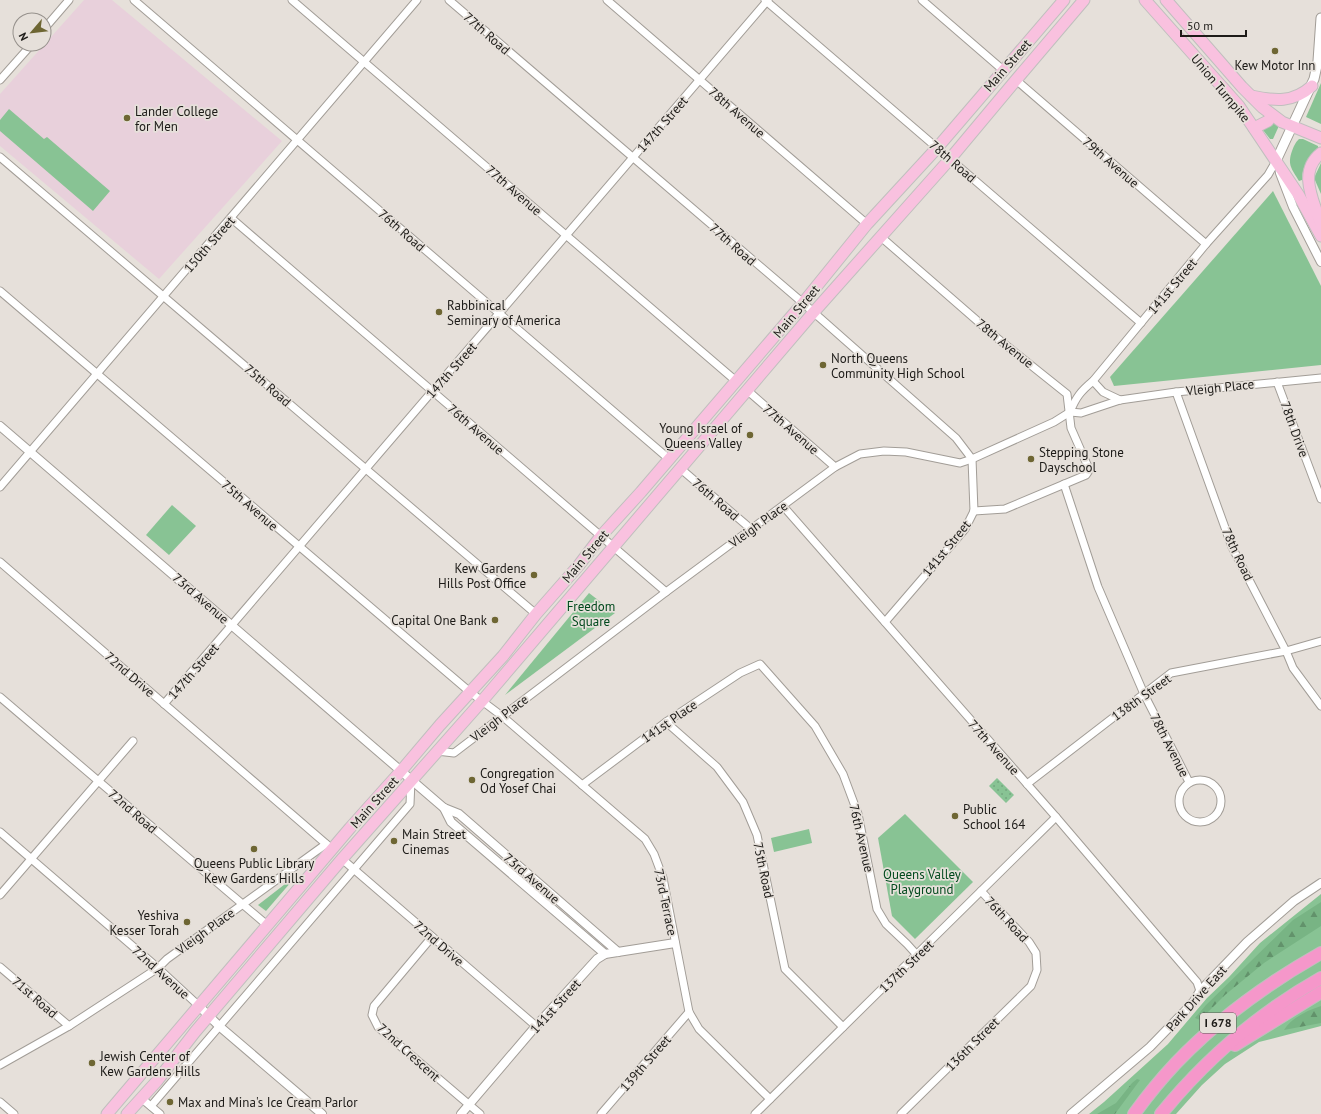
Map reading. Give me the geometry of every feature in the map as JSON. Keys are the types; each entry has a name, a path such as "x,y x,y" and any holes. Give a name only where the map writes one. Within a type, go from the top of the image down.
{"highway":[{"name":"I 678","path":"1134,1114 1176,1063 1210,1030 1258,992 1291,970 1321,953"},
{"name":"I 678","path":"1161,1114 1209,1061 1232,1041 1270,1011 1321,978"},
{"path":"1209,1061 1321,992"}],"main road":[{"name":"Main Street","path":"107,1114 267,925 329,846 401,772 440,725 503,656 536,614 579,565 601,536 803,303 867,224 937,148 1064,0"},
{"name":"Main Street","path":"127,1114 342,859 436,751 482,701 813,313 950,159 1084,0"},
{"name":"Union Turnpike","path":"1145,0 1239,106 1298,194 1321,236"},
{"name":"Union Turnpike","path":"1166,0 1251,96 1272,115 1292,126 1321,138"},
{"path":"1276,161 1312,86 1318,61 1321,18"},
{"path":"1251,96 1265,99 1283,100 1294,97 1312,86"},
{"path":"1254,128 1268,121 1272,115"},
{"path":"1321,153 1316,157 1310,166 1308,178 1321,225"}],"street":[{"path":"52,20 69,0"},
{"name":"76th Road","path":"134,0 669,459"},
{"name":"77th Avenue","path":"292,0 736,381"},
{"name":"150th Street","path":"0,487 417,0"},
{"name":"77th Road","path":"449,0 803,303 931,415 956,438 972,459"},
{"name":"78th Avenue","path":"607,0 867,224"},
{"name":"147th Street","path":"164,704 767,1"},
{"name":"78th Road","path":"767,1 1141,323"},
{"path":"924,1 1003,70"},
{"path":"0,80 25,52"},
{"name":"79th Avenue","path":"1016,80 1206,244"},
{"name":"75th Road","path":"0,157 536,614"},
{"name":"141st Street","path":"1070,412 1076,398 1080,393 1093,381 1206,244 1268,175 1276,161"},
{"name":"Union Turnpike","path":"1276,161 1293,207 1321,262"},
{"name":"76th Avenue","path":"231,218 666,592"},
{"name":"78th Avenue","path":"881,237 997,338 1067,394 1071,428 1089,469 1088,472"},
{"name":"75th Avenue","path":"0,291 470,692 502,716"},
{"name":"Vleigh Place","path":"436,751 454,753 666,592 835,467 860,454 884,451 906,452 960,463 972,459 1061,418 1070,412 1081,413 1120,400 1176,392 1321,378"},
{"path":"1093,381 1103,392 1120,400"},
{"name":"78th Drive","path":"1277,382 1321,499"},
{"name":"77th Avenue","path":"748,391 835,467"},
{"name":"78th Road","path":"1176,392 1232,547 1286,651 1293,668 1321,706"},
{"name":"73rd Avenue","path":"0,426 401,772 444,808 458,814 618,952"},
{"path":"972,459 974,511"},
{"name":"76th Road","path":"681,469 751,529"},
{"name":"141st Street","path":"885,622 965,529 974,511 1005,509 1086,475 1088,472"},
{"name":"78th Avenue","path":"1064,484 1098,586 1144,694 1189,782"},
{"name":"77th Avenue","path":"783,506 1056,817 1196,980 1200,991"},
{"name":"72nd Drive","path":"0,562 329,846"},
{"name":"138th Street","path":"1027,784 1171,673 1286,651 1321,641"},
{"name":"76th Avenue","path":"760,664 815,726 843,774 858,814 877,909 886,924 917,955"},
{"name":"141st Place","path":"582,785 666,722 740,673 760,664"},
{"name":"72nd Road","path":"0,697 267,925"},
{"name":"73rd Terrace","path":"502,716 645,839 654,854 663,878 689,1012 699,1029 770,1099"},
{"name":"75th Road","path":"666,722 717,767 743,802 757,835 785,969 843,1027"},
{"path":"0,895 133,741"},
{"name":"78th Avenue","path":"1198,779 1205,780 1212,783 1218,789 1221,796 1221,802 1216,814 1211,819 1203,822 1195,822 1185,816 1182,812 1179,806 1179,795 1182,788 1189,782 1198,779"},
{"name":"Main Street","path":"151,1106 410,804 411,780"},
{"name":"73rd Avenue","path":"444,808 451,822 605,954"},
{"name":"137th Street","path":"755,1114 1056,817"},
{"name":"72nd Avenue","path":"0,832 158,968 219,1026 322,1114"},
{"name":"Vleigh Place","path":"0,1065 69,1026 158,968 167,959 242,904 329,846"},
{"name":"72nd Drive","path":"342,859 536,1026"},
{"name":"Park Drive East","path":"1071,1114 1150,1047 1184,1012 1200,991 1247,942 1294,901 1321,883"},
{"name":"76th Road","path":"982,891 1029,942 1036,953 1037,970"},
{"name":"72nd Crescent","path":"432,937 374,1006 372,1015 378,1027 469,1104"},
{"path":"605,954 675,943"},
{"name":"141st Street","path":"461,1114 536,1026 597,959 605,954"},
{"name":"71st Road","path":"0,967 69,1026"},
{"name":"136th Street","path":"901,1114 1031,986 1037,970"},
{"name":"139th Street","path":"601,1114 689,1012"},
{"path":"141,1098 160,1114"},
{"path":"0,1102 14,1114"},
{"path":"469,1104 480,1114"}],"shaded area":[{"name":"Lander College for Men","path":"84,0 112,0 282,141 159,279 0,146 0,94 38,52 52,52 52,36"}],"green space":[{"path":"1321,83 1321,124 1306,117"},
{"path":"9,109 44,139 47,137 110,191 93,211 0,131 0,120"},
{"path":"1272,122 1278,126 1278,128 1273,139 1270,139 1263,130"},
{"path":"1299,139 1303,139 1318,146 1318,148 1306,162 1302,180 1299,181 1292,170 1290,160 1293,148"},
{"path":"1321,163 1321,194 1314,178"},
{"path":"1273,191 1321,286 1321,365 1114,386 1110,377"},
{"path":"172,505 196,526 169,555 146,535"},
{"name":"Freedom Square","path":"589,593 615,613 505,695"},
{"path":"997,778 1014,795 1006,803 989,786"},
{"name":"Queens Valley Playground","path":"905,814 973,882 915,939 892,916 878,838"},
{"path":"809,829 812,843 774,852 771,838"},
{"path":"298,874 266,911 258,905"},
{"path":"1321,894 1321,1026 1259,1042 1225,1064 1202,1085 1176,1114 1089,1114 1168,1044 1207,998 1229,977 1260,943"},
{"path":"1321,902 1321,926 1264,963 1225,995 1200,1020 1195,1018 1206,1005 1293,920"},
{"path":"1321,1006 1321,1023 1284,1030 1300,1015"},
{"path":"1137,1079 1140,1080 1115,1114 1097,1114 1116,1103"}],"place":[{"name":"Kew Motor Inn","path":"1275,51"},
{"name":"Lander College for Men","path":"127,118"},
{"name":"Rabbinical Seminary of America","path":"439,312"},
{"name":"North Queens Community High School","path":"823,365"},
{"name":"Young Israel of Queens Valley","path":"750,435"},
{"name":"Stepping Stone Dayschool","path":"1031,459"},
{"name":"Kew Gardens Hills Post Office","path":"534,575"},
{"name":"Capital One Bank","path":"495,620"},
{"name":"Congregation Od Yosef Chai","path":"472,780"},
{"name":"Public School 164","path":"955,816"},
{"name":"Main Street Cinemas","path":"394,841"},
{"name":"Queens Public Library Kew Gardens Hills","path":"254,849"},
{"name":"Yeshiva Kesser Torah","path":"187,922"},
{"name":"Jewish Center of Kew Gardens Hills","path":"92,1063"},
{"name":"Max and Mina's Ice Cream Parlor","path":"170,1102"}]}
